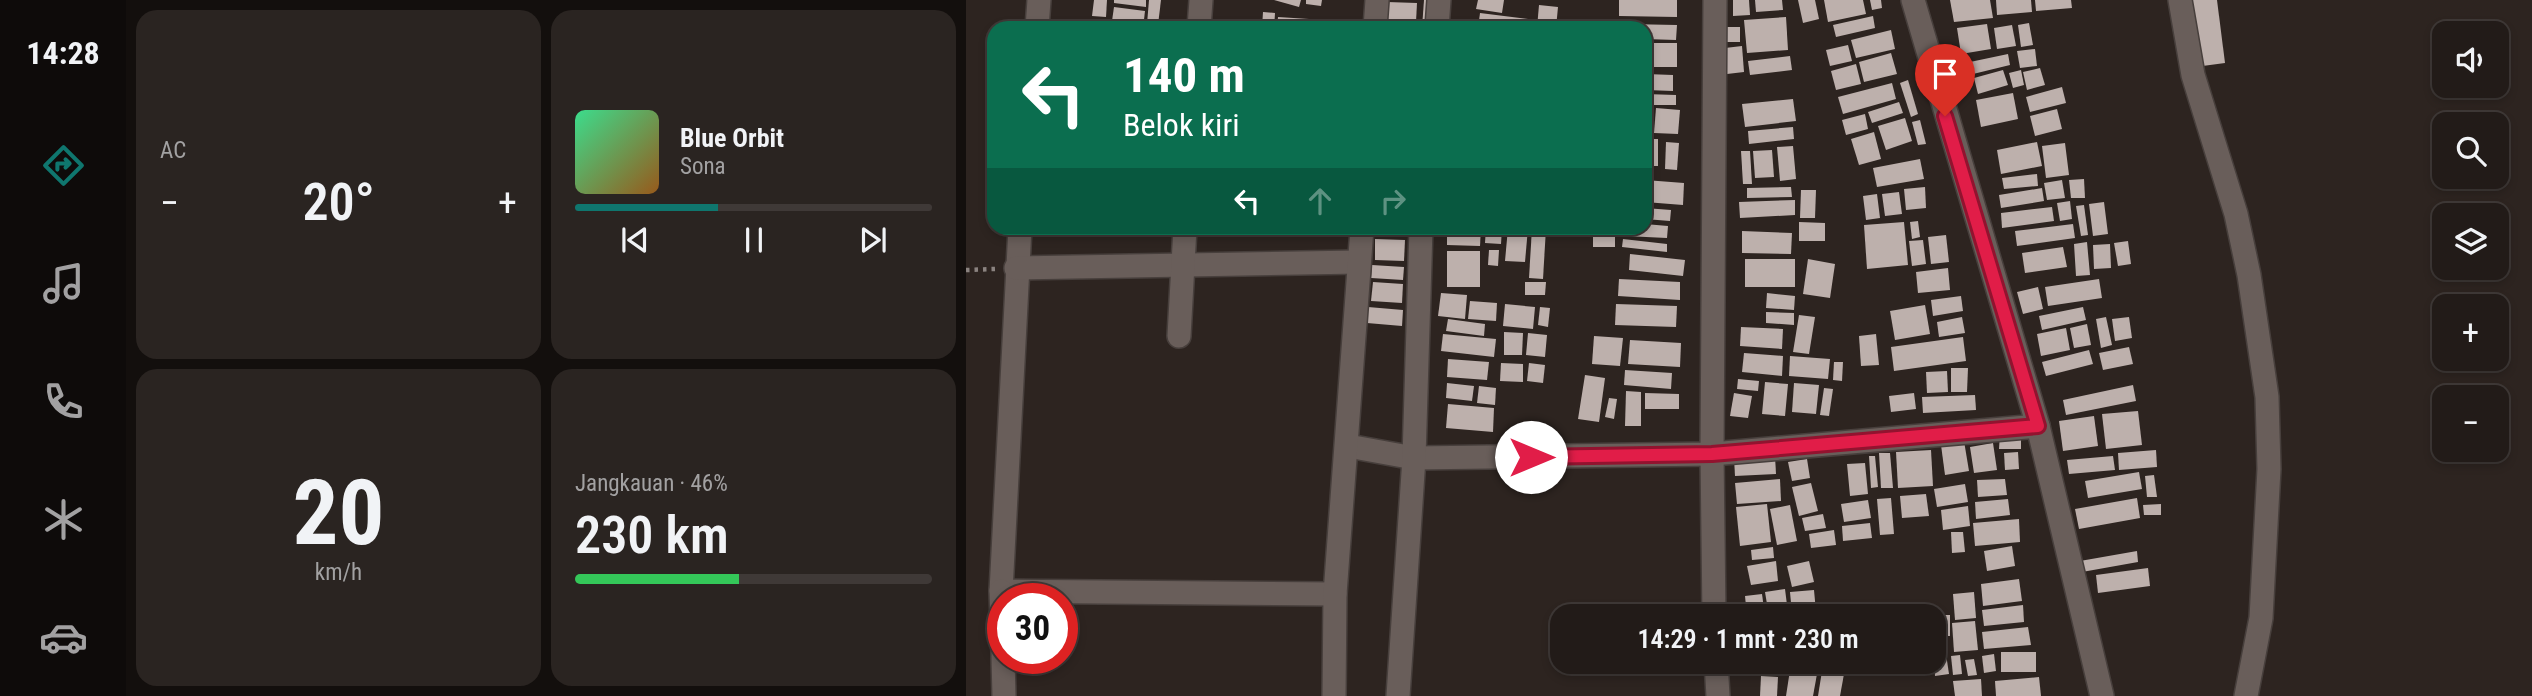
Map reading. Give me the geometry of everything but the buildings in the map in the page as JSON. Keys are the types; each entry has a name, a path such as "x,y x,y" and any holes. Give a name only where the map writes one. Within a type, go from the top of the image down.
{"street":[{"path":"1038,21 1039,0"},
{"path":"1200,21 1201,0"},
{"path":"1376,21 1377,0"},
{"path":"1438,21 1439,0"},
{"path":"1714,604 1712,454 1715,0"},
{"path":"1913,0 2038,426 2102,696"},
{"path":"2180,0 2193,75 2236,214 2249,275 2267,397 2269,469 2261,618 2246,696"},
{"path":"1001,583 1019,235"},
{"path":"1179,336 1184,235"},
{"path":"1334,696 1335,594 1348,446 1361,235"},
{"path":"1398,696 1414,458 1421,235"},
{"path":"1016,268 1359,262"},
{"path":"1348,446 1414,458 1712,454 2038,426"},
{"path":"1078,592 1335,594"},
{"path":"1003,674 1004,696"},
{"path":"1717,674 1718,696"}],"route":[{"path":"1531,457 1712,454 2038,426 1945,116"}]}
